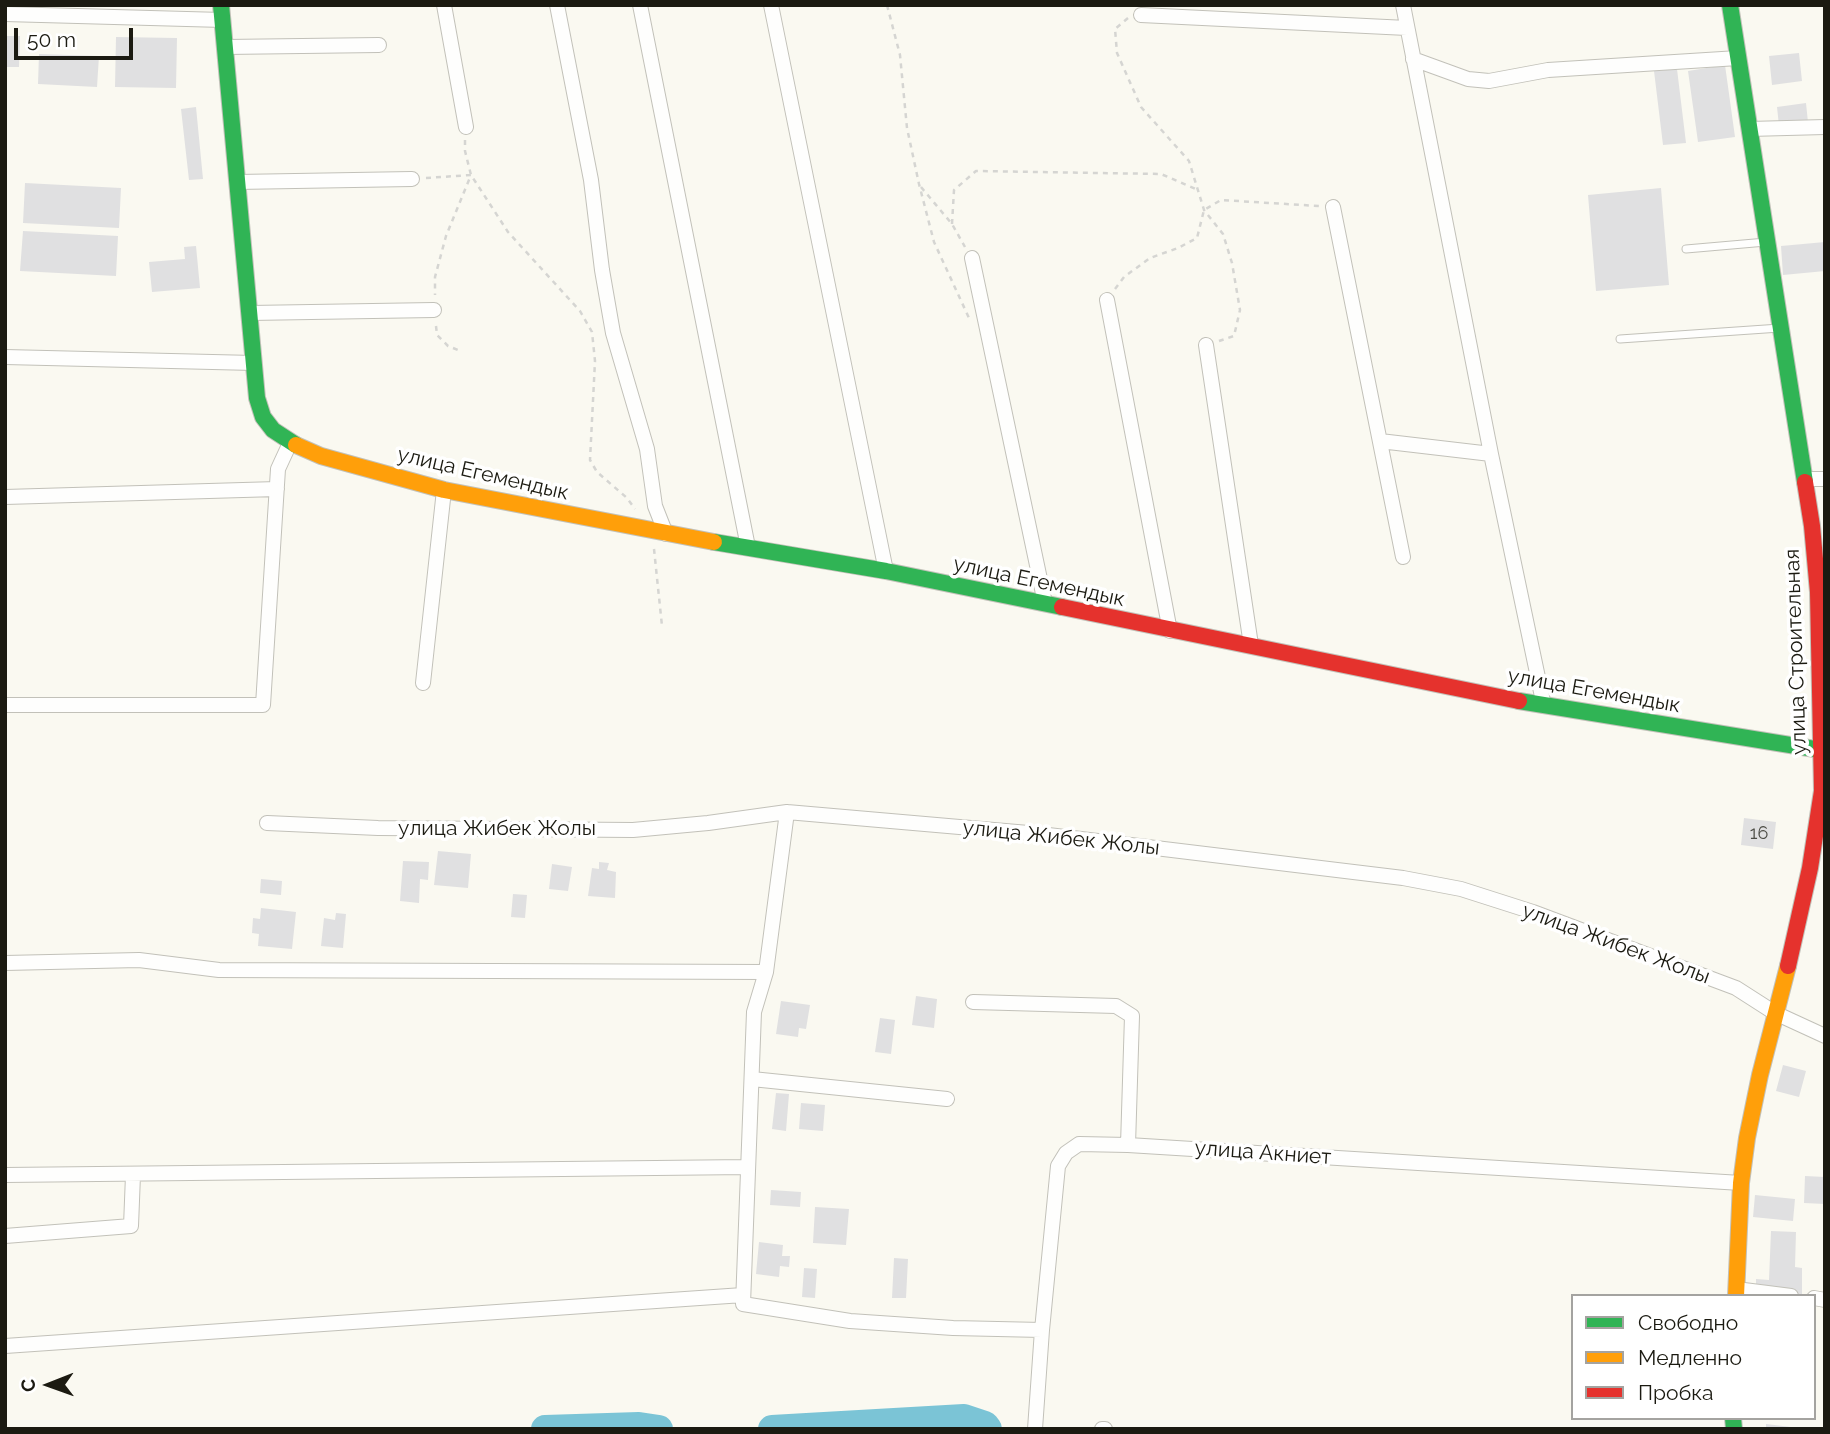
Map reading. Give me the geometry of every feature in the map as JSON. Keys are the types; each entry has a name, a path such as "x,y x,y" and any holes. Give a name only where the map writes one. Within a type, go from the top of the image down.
{"street":[{"path":"444,5 466,127"},
{"path":"556,5 591,180 613,333 647,449 659,533"},
{"path":"640,5 748,547"},
{"path":"771,5 886,571"},
{"path":"1403,5 1544,706"},
{"name":"улица Строительная","path":"1730,5 1804,479 1818,592 1823,792 1792,950 1759,1075 1741,1183 1736,1293"},
{"path":"5,15 222,13 254,363 5,357"},
{"path":"1141,15 1407,28"},
{"path":"225,47 379,44"},
{"path":"1413,58 1468,79 1489,81 1548,70 1738,58"},
{"path":"1749,129 1825,127"},
{"path":"237,182 412,179"},
{"path":"1333,207 1403,557"},
{"path":"972,258 1045,603"},
{"path":"1107,300 1170,631"},
{"path":"250,313 435,310"},
{"path":"1206,345 1251,645"},
{"name":"улица Егемендык","path":"254,363 257,398 263,417 273,430 290,443 321,456 444,490 659,533 886,571 1544,706 1821,750"},
{"path":"1380,441 1492,454"},
{"path":"5,705 262,705 278,469 290,443"},
{"path":"1804,479 1825,479"},
{"path":"5,497 277,489"},
{"path":"423,683 444,490"},
{"path":"787,812 766,972 754,1012 743,1304 850,1321 953,1328 1042,1330"},
{"name":"улица Жибек Жолы","path":"267,823 378,828 633,830 787,812 1040,834 1403,878 1461,889 1533,912 1736,988 1775,1013 1825,1036"},
{"path":"5,963 139,960 219,970 766,972"},
{"path":"973,1002 1116,1006 1132,1016 1128,1145"},
{"path":"752,1079 947,1100"},
{"name":"улица Акниет","path":"1035,1429 1058,1166 1066,1153 1079,1144 1741,1183"},
{"path":"5,1175 748,1167"},
{"path":"5,1236 131,1226 133,1175"},
{"path":"1736,1293 1754,1294"},
{"path":"5,1346 743,1294"}],"lane":[{"path":"1686,248 1767,242"},
{"path":"1620,340 1780,327"}],"path":[{"path":"887,5 900,55 907,128 934,242 968,317 990,345"},
{"path":"1141,15 1126,18 1115,29 1117,53 1141,107 1189,161 1204,210 1223,234 1231,263 1240,310 1234,336 1206,345"},
{"path":"466,127 465,151 471,175 508,232 580,311 592,332 595,361 590,460 597,472 627,498 659,533 662,625"},
{"path":"952,225 954,190 976,171 1161,174 1198,190"},
{"path":"412,179 471,175"},
{"path":"458,350 437,335 435,277 443,246 471,175"},
{"path":"919,184 952,225 972,258"},
{"path":"1107,300 1124,277 1150,258 1197,238 1204,210 1221,200 1333,207"}],"building":[{"path":"5,36 20,36 19,67 5,67"},
{"path":"116,37 177,38 176,88 115,87"},
{"path":"1799,53 1802,81 1772,85 1769,56"},
{"path":"39,54 99,56 97,87 38,84"},
{"path":"1725,65 1735,137 1698,142 1688,71"},
{"path":"1677,69 1686,143 1663,145 1654,71"},
{"path":"1806,103 1809,132 1780,135 1777,107"},
{"path":"196,107 203,179 189,180 181,109"},
{"path":"25,183 121,188 119,228 23,223"},
{"path":"1661,188 1669,285 1596,291 1588,195"},
{"path":"23,231 118,236 116,276 20,271"},
{"path":"1825,242 1825,271 1783,275 1781,246"},
{"path":"196,246 200,288 152,292 149,262 185,259 184,247"},
{"path":"1744,818 1776,822 1773,849 1741,845"},
{"path":"438,851 471,854 468,888 434,885"},
{"path":"403,861 429,862 428,880 420,879 419,903 400,901"},
{"path":"599,862 609,863 607,870 616,872 615,898 588,896 592,868 599,869"},
{"path":"552,864 572,867 568,891 549,889"},
{"path":"261,879 282,881 281,895 260,893"},
{"path":"513,894 527,895 525,918 511,917"},
{"path":"261,908 296,912 292,949 258,946 259,934 252,933 253,918 260,919"},
{"path":"336,913 346,914 343,948 321,946 324,918 335,920"},
{"path":"916,996 937,999 934,1028 912,1025"},
{"path":"781,1001 810,1005 806,1029 799,1028 798,1037 776,1034"},
{"path":"880,1018 895,1020 891,1054 875,1052"},
{"path":"1783,1065 1806,1071 1799,1097 1776,1091"},
{"path":"776,1093 789,1094 786,1131 772,1129"},
{"path":"801,1103 825,1105 823,1131 799,1129"},
{"path":"1805,1176 1825,1177 1825,1204 1804,1203"},
{"path":"771,1190 801,1192 800,1207 770,1205"},
{"path":"1755,1195 1795,1199 1793,1221 1753,1217"},
{"path":"815,1207 849,1209 846,1245 813,1243"},
{"path":"1771,1231 1796,1232 1795,1267 1802,1268 1802,1294 1756,1292 1756,1279 1769,1280"},
{"path":"759,1242 783,1245 782,1256 790,1256 789,1267 780,1266 779,1277 756,1274"},
{"path":"894,1258 908,1259 906,1298 892,1298"},
{"path":"804,1268 817,1269 815,1298 802,1297"},
{"path":"1766,1424 1791,1427 1791,1429 1766,1429"}],"waterway":[{"path":"772,1429 964,1418 985,1425 988,1429"},
{"path":"545,1429 639,1426 659,1429"}],"traffic: fast":[{"path":"221,5 257,398 263,417 273,430 296,445"},
{"path":"1730,5 1805,482"},
{"path":"714,542 886,571 1062,607"},
{"path":"1519,701 1821,750"},
{"path":"1733,1420 1734,1429"}],"traffic: slow":[{"path":"296,445 321,456 444,490 714,542"},
{"path":"1736,1294 1741,1183 1747,1138 1788,966"}],"traffic: jam":[{"path":"1788,966 1810,868 1822,791 1818,592 1805,482"},
{"path":"1062,607 1519,701"}]}
